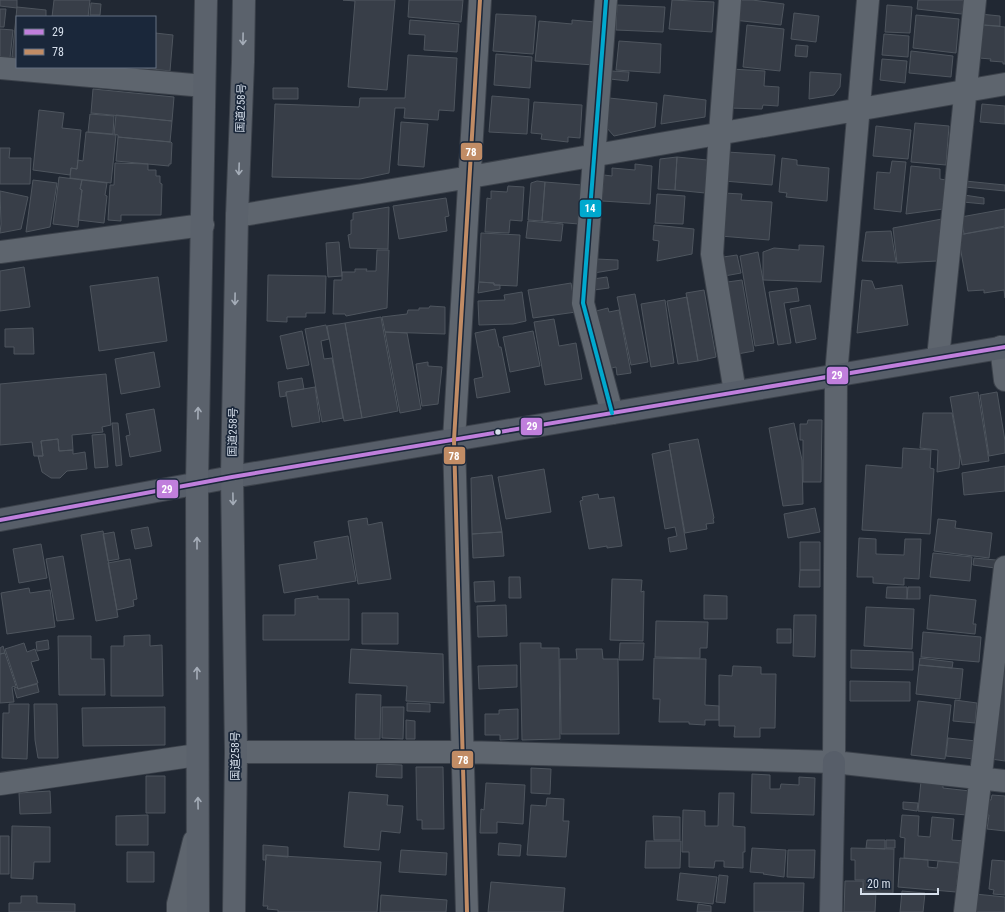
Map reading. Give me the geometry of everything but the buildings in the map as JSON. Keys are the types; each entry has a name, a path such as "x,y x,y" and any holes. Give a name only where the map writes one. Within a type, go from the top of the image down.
{"highway":[{"path":"198,912 196,483 203,225 206,0"},
{"name":"国道258号","path":"234,912 236,752 232,477 237,216 244,0"}],"main road":[{"path":"0,520 196,483 1003,347"},
{"path":"831,912 834,762"}],"street":[{"path":"467,912 454,440 480,0"},
{"path":"606,0 583,303 612,413"},
{"path":"730,0 712,254 735,392"},
{"path":"834,762 836,375 868,0"},
{"path":"938,358 975,0"},
{"path":"0,68 204,86"},
{"path":"237,216 1005,84"},
{"path":"0,252 203,225"},
{"path":"1003,347 1005,380"},
{"path":"965,912 1005,567"},
{"path":"236,752 463,752 834,762 1005,781"},
{"path":"0,784 197,756"},
{"path":"178,912 178,904 198,827"}],"transit line":[{"name":"78","path":"467,912 454,440 480,0"},
{"name":"14","path":"606,0 583,303 612,413"},
{"name":"29","path":"0,520 232,477 1005,347"}]}
